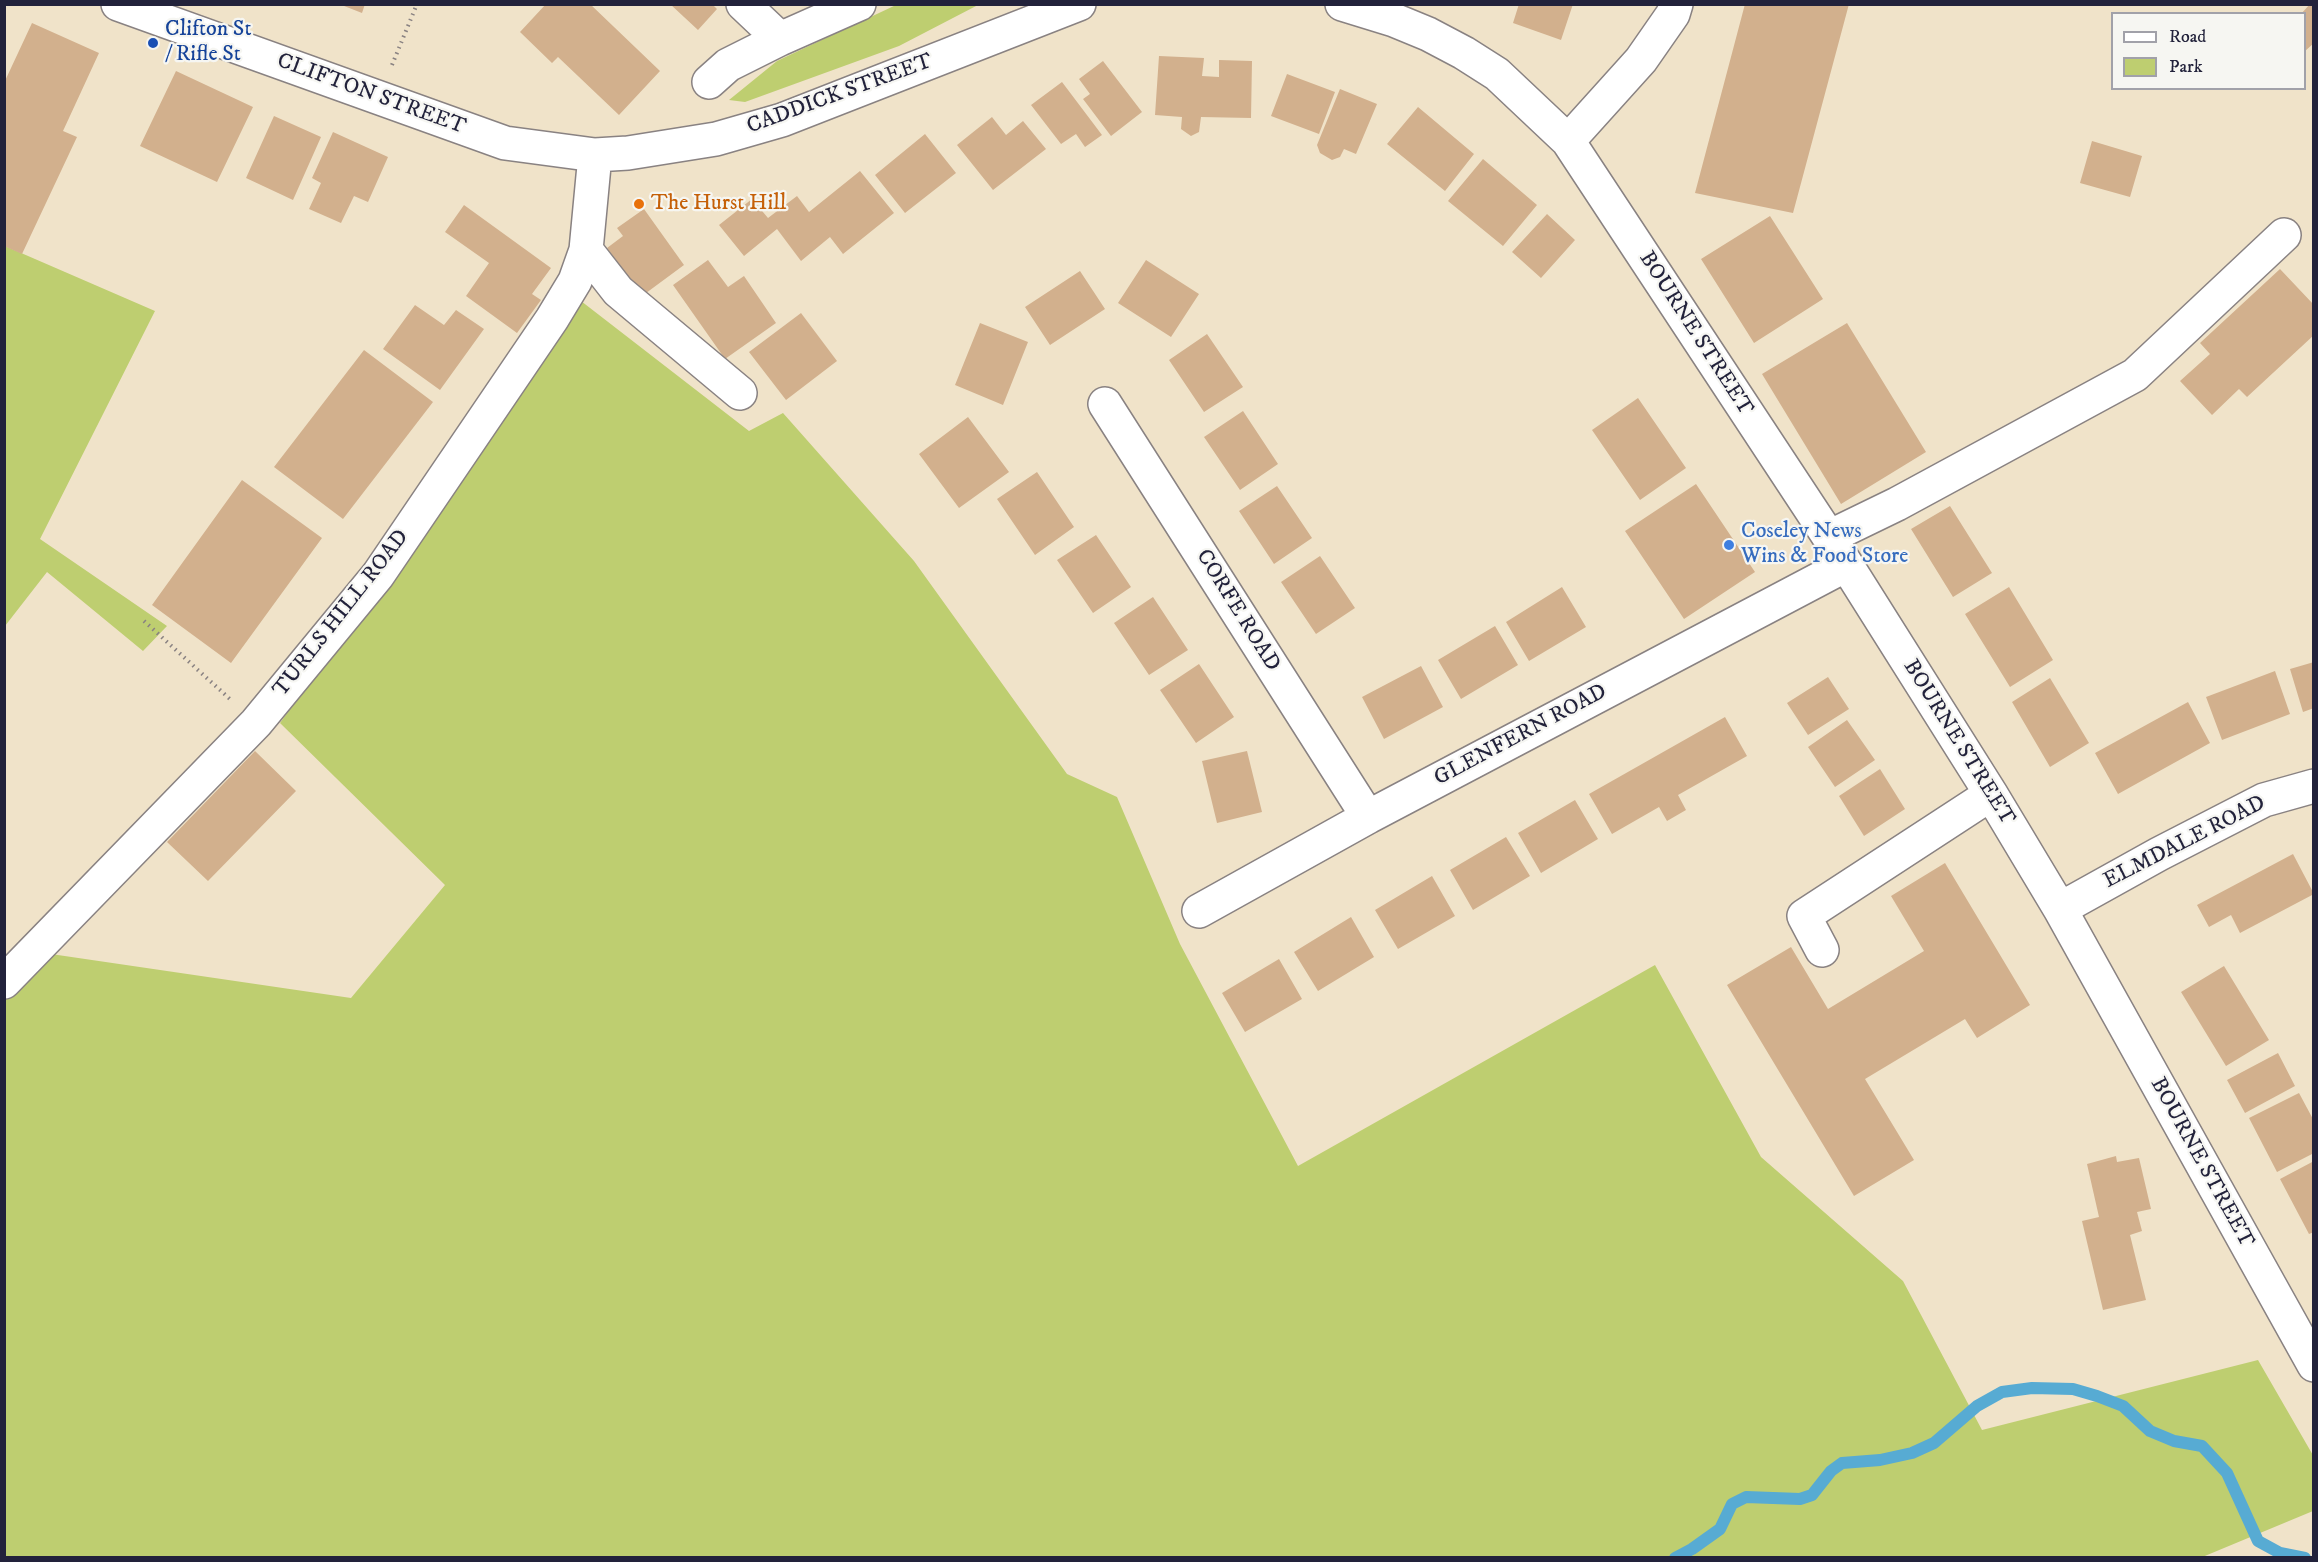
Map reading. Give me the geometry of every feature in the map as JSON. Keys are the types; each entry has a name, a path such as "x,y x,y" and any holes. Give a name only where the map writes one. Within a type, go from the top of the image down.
{"street":[{"name":"CLIFTON STREET","path":"118,4 505,143 595,155"},
{"path":"743,4 780,39"},
{"path":"709,82 728,65 859,4"},
{"name":"CADDICK STREET","path":"595,155 628,153 716,139 782,120 1079,4"},
{"name":"BOURNE STREET","path":"1342,4 1394,20 1428,34 1464,53 1497,74 1568,141 1829,537 1991,794 2303,1324 2313,1365"},
{"path":"1568,141 1641,60 1672,14 1676,4"},
{"name":"TURLS HILL ROAD","path":"4,981 256,723 378,575 552,319 575,281 586,250 595,155"},
{"path":"1829,537 1897,504 2135,375 2284,235"},
{"path":"586,250 618,291 740,393"},
{"name":"CORFE ROAD","path":"1105,404 1368,817"},
{"name":"GLENFERN ROAD","path":"1198,911 1368,817 1846,565"},
{"name":"ELMDALE ROAD","path":"2060,909 2159,854 2264,800 2313,786"},
{"path":"1822,950 1804,916 1991,794"}],"path":[{"path":"379,97 417,4"},
{"path":"144,621 256,723"}],"green space":[{"path":"896,5 978,5 899,46 745,102 729,100 777,61"},
{"path":"5,246 155,311 40,539 167,626 143,651 47,572 5,626"},
{"path":"581,301 749,431 783,413 914,561 1067,774 1117,797 1180,944 1298,1166 1655,965 1761,1157 1903,1281 1982,1430 2258,1360 2314,1457 2313,1511 2200,1558 5,1558 5,1000 51,954 351,998 445,885 280,723"}],"building":[{"path":"339,4 365,4 362,13"},
{"path":"546,4 590,4 660,71 619,115 558,57 552,63 520,32"},
{"path":"670,4 712,4 717,9 698,30"},
{"path":"1519,4 1573,4 1561,40 1513,23"},
{"path":"1745,4 1849,4 1793,213 1695,193"},
{"path":"2310,4 2314,4 2314,43 2306,50 2306,12 2303,12"},
{"path":"32,23 99,53 63,131 77,137 22,254 4,246 4,83"},
{"path":"1159,56 1204,58 1202,76 1219,77 1219,60 1252,61 1251,118 1201,117 1199,132 1191,136 1181,129 1182,117 1155,115"},
{"path":"1103,61 1142,112 1111,136 1083,99 1090,94 1079,79"},
{"path":"176,71 253,107 217,182 140,146"},
{"path":"1287,74 1335,92 1319,134 1271,116"},
{"path":"1062,82 1102,135 1085,147 1076,134 1061,144 1031,105"},
{"path":"1340,89 1377,104 1356,154 1344,149 1340,157 1332,160 1320,153 1317,145"},
{"path":"1418,107 1474,154 1445,191 1387,144"},
{"path":"274,116 321,137 293,200 246,178"},
{"path":"992,117 1006,135 1023,121 1046,149 993,190 957,145"},
{"path":"333,132 388,157 368,202 354,196 341,223 309,209 321,183 312,178"},
{"path":"925,134 956,173 905,213 875,175"},
{"path":"2092,141 2142,156 2130,197 2080,183"},
{"path":"1483,159 1537,205 1503,246 1448,201"},
{"path":"860,171 894,213 843,254 830,237 801,261 777,229 744,256 719,225 752,199 768,218 797,196 809,212"},
{"path":"464,205 551,268 532,294 541,300 517,333 466,296 489,263 445,232"},
{"path":"644,209 684,265 642,296 607,248 623,236 617,228"},
{"path":"1547,214 1575,240 1541,278 1512,252"},
{"path":"1770,216 1823,299 1754,343 1701,259"},
{"path":"708,260 728,287 744,276 776,323 725,359 673,285"},
{"path":"1146,260 1199,294 1171,337 1118,303"},
{"path":"2280,269 2314,305 2314,335 2247,397 2239,389 2212,415 2180,381 2210,354 2200,343"},
{"path":"1080,271 1105,309 1050,345 1025,307"},
{"path":"415,305 444,325 456,310 484,329 440,390 383,349"},
{"path":"801,313 837,361 786,400 749,352"},
{"path":"980,323 1028,342 1003,405 955,385"},
{"path":"1847,323 1926,452 1841,504 1762,374"},
{"path":"1207,334 1243,387 1204,412 1169,360"},
{"path":"364,350 433,402 343,519 274,467"},
{"path":"1638,398 1686,468 1640,500 1592,430"},
{"path":"1243,411 1278,464 1240,490 1204,437"},
{"path":"968,417 1009,472 959,508 919,454"},
{"path":"1037,472 1074,527 1035,555 997,499"},
{"path":"242,480 322,538 231,663 152,605"},
{"path":"1696,484 1755,572 1684,619 1625,531"},
{"path":"1277,486 1312,538 1274,564 1239,511"},
{"path":"1950,506 1992,573 1953,597 1911,529"},
{"path":"1096,535 1131,587 1093,613 1057,560"},
{"path":"1320,556 1355,608 1316,634 1281,582"},
{"path":"1562,587 1586,627 1529,661 1506,622"},
{"path":"2009,587 2053,660 2010,687 1965,614"},
{"path":"1153,597 1188,650 1149,675 1114,623"},
{"path":"1495,626 1518,665 1461,699 1438,660"},
{"path":"2314,662 2314,708 2303,712 2290,669"},
{"path":"1199,664 1234,717 1196,743 1160,690"},
{"path":"1421,666 1443,707 1384,739 1362,697"},
{"path":"2275,671 2290,714 2222,740 2206,697"},
{"path":"1828,677 1849,709 1808,735 1787,703"},
{"path":"2050,678 2089,743 2050,767 2012,702"},
{"path":"2188,702 2210,743 2118,794 2095,753"},
{"path":"1725,717 1747,756 1678,795 1686,810 1667,821 1659,807 1612,834 1589,794"},
{"path":"1847,720 1875,760 1835,787 1808,747"},
{"path":"255,751 296,791 208,881 167,842"},
{"path":"1247,751 1262,812 1217,823 1202,761"},
{"path":"1880,769 1905,809 1864,836 1839,796"},
{"path":"1575,800 1598,839 1541,873 1518,833"},
{"path":"1506,837 1530,876 1473,910 1450,870"},
{"path":"2293,854 2314,894 2240,933 2231,915 2209,927 2197,905"},
{"path":"1945,863 2030,1005 1977,1038 1965,1019 1865,1079 1914,1160 1854,1196 1727,985 1791,947 1828,1009 1924,951 1891,896"},
{"path":"1432,876 1455,916 1398,949 1375,910"},
{"path":"1351,917 1374,957 1318,991 1294,952"},
{"path":"1279,959 1302,999 1245,1032 1222,993"},
{"path":"2224,966 2269,1040 2226,1066 2181,992"},
{"path":"2278,1053 2295,1086 2245,1113 2227,1080"},
{"path":"2299,1093 2314,1121 2314,1153 2277,1172 2249,1118"},
{"path":"2116,1156 2117,1162 2139,1158 2151,1209 2137,1212 2142,1231 2130,1235 2146,1300 2103,1310 2082,1221 2099,1217 2087,1164"},
{"path":"2314,1161 2314,1232 2309,1234 2280,1179"}],"waterway":[{"path":"1675,1558 1720,1529 1732,1504 1746,1497 1800,1499 1812,1495 1831,1471 1842,1463 1880,1460 1912,1453 1934,1443 1977,1406 2002,1392 2032,1388 2073,1389 2097,1396 2123,1406 2150,1431 2174,1441 2202,1446 2227,1473 2258,1541 2280,1553 2305,1558"}],"place":[{"name":"Clifton St / Rifle St","path":"153,43"},
{"name":"The Hurst Hill","path":"639,204"},
{"name":"Coseley News Wins & Food Store","path":"1729,545"}]}
